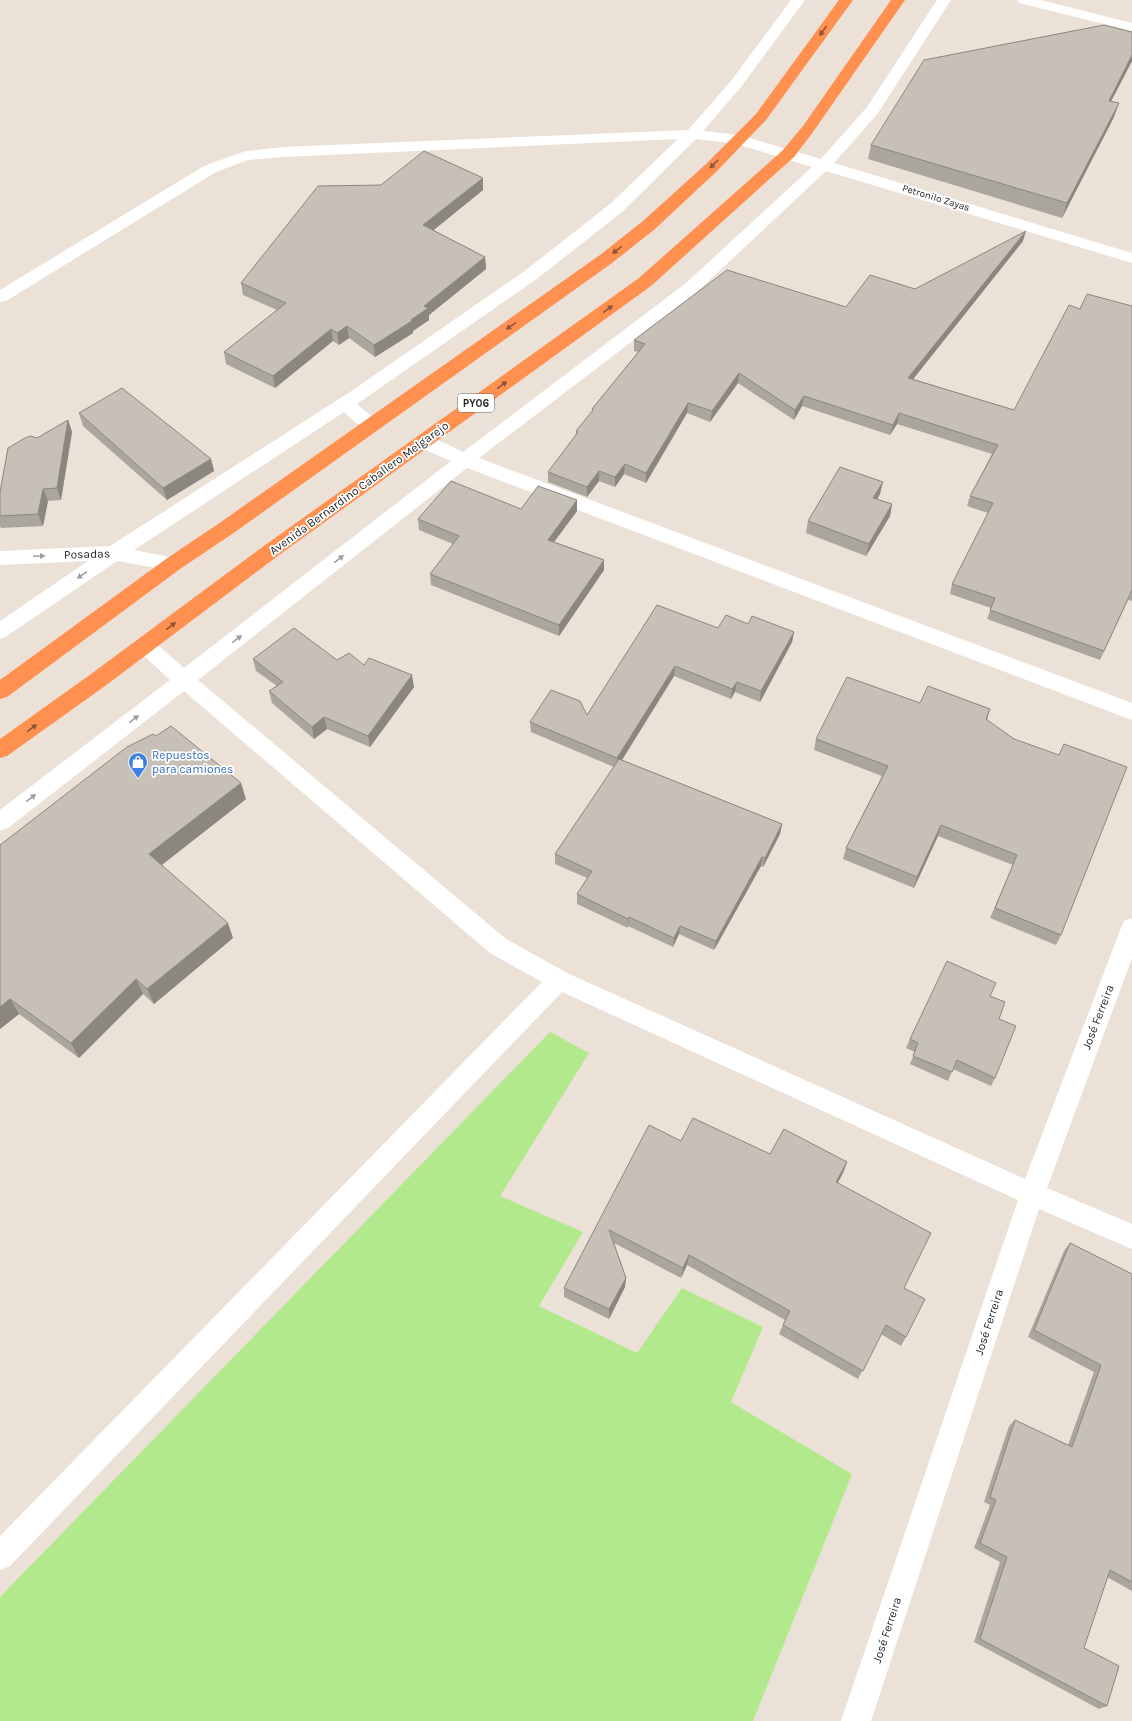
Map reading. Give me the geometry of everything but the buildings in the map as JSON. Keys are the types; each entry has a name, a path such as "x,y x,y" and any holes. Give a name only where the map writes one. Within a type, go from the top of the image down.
{"highway":[{"path":"0,691 173,564 228,527 606,259 649,225 739,140 761,117 846,0"},
{"name":"Avenida Bernardino Caballero Melgarejo","path":"0,750 145,645 268,553 645,282 788,154 808,129 898,0"}],"street":[{"path":"0,631 114,553 344,404 532,274 616,208 692,134 736,84 798,0"},
{"path":"0,822 465,460 692,287 825,164 873,110 944,0"},
{"path":"1024,0 1132,27"},
{"name":"Petronilo Zayas","path":"0,297 210,169 246,156 283,152 692,134 739,140 825,164 1132,258"},
{"path":"344,404 371,425"},
{"path":"422,442 465,460 1132,712"},
{"name":"Posadas","path":"0,558 114,553 173,564"},
{"path":"145,645 184,680 498,946 560,980 1032,1194 1132,1237"},
{"name":"José Ferreira","path":"856,1721 1032,1194 1132,928"},
{"path":"0,1556 560,980"}],"green space":[{"path":"550,1032 589,1053 500,1196 583,1232 539,1306 637,1353 682,1288 763,1327 731,1402 852,1474 753,1721 0,1721 0,1597"}],"place":[{"name":"Repuestos para camiones","path":"138,779"}]}
